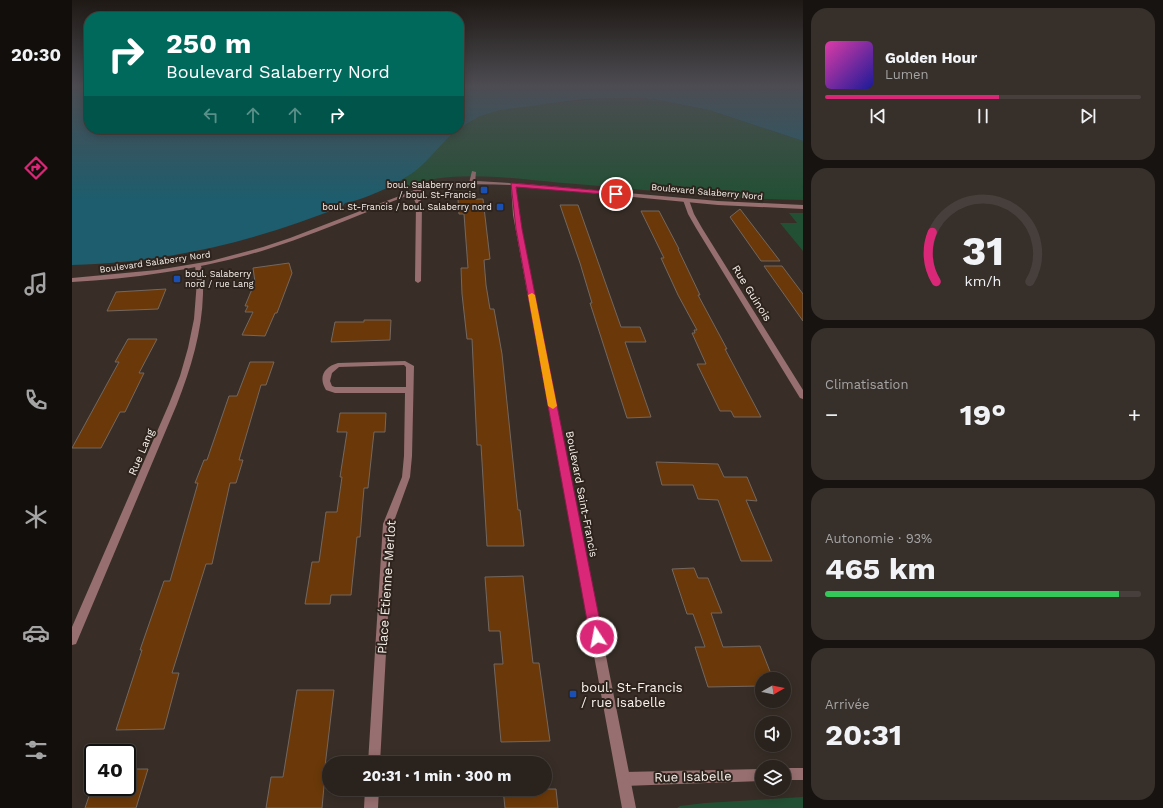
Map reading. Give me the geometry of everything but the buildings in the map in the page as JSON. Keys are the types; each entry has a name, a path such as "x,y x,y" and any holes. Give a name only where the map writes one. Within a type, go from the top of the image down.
{"street":[{"path":"472,183 474,172"},
{"name":"Boulevard Salaberry Nord","path":"72,280 139,275 198,266 230,259 272,246 414,192 437,186 472,183 513,184 745,205 803,207"},
{"name":"Boulevard Saint-Francis","path":"513,184 518,222 629,808"},
{"path":"414,192 418,204 418,281"},
{"name":"Rue Guinois","path":"686,200 690,212 699,228 803,396"},
{"name":"Rue Lang","path":"72,640 188,366 198,317 200,275 198,266"},
{"name":"Place Étienne-Merlot","path":"374,756 388,524 408,468 410,366 405,363 338,365 330,369 326,380 329,388 336,390 409,390"},
{"path":"791,774 803,774"},
{"name":"Rue Isabelle","path":"624,779 755,775"},
{"path":"371,808 372,796"}],"green space":[{"path":"464,124 751,124 803,141 803,200 713,196 484,176 442,178 424,181 407,187 397,183 423,163 452,134 464,134"},
{"path":"789,213 803,213 803,251 780,223 797,223"},
{"path":"803,797 803,808 677,808 680,806 705,803"}],"water":[{"path":"72,124 84,124 84,134 452,134 421,166 405,178 364,198 345,203 343,206 311,219 244,240 176,255 142,260 72,265"},
{"path":"751,124 803,124 803,141"}],"slow traffic":[{"path":"532,295 553,406"}],"place":[{"name":"boul. Salaberry nord / boul. St-Francis","path":"484,190"},
{"name":"boul. St-Francis / boul. Salaberry nord","path":"500,207"},
{"name":"boul. Salaberry nord / rue Lang","path":"177,279"},
{"name":"boul. St-Francis / rue Isabelle","path":"573,694"}],"route":[{"path":"597,637 512,188 513,184 616,194"}]}
